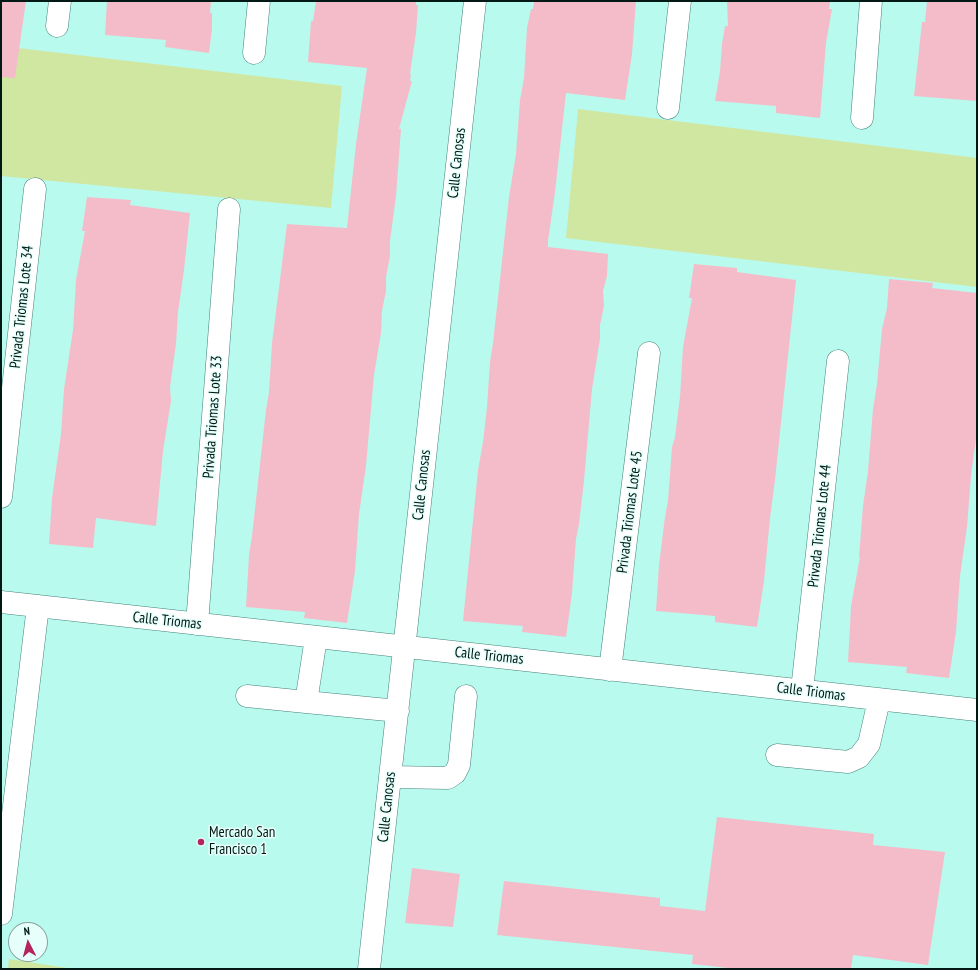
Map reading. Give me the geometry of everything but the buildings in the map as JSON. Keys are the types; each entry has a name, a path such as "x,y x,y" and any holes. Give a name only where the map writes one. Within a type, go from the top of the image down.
{"street":[{"path":"57,26 60,1"},
{"path":"254,53 259,1"},
{"name":"Calle Canosas","path":"369,969 475,1"},
{"path":"668,108 680,1"},
{"path":"862,118 871,1"},
{"name":"Privada Triomas Lote 34","path":"1,497 35,189"},
{"name":"Privada Triomas Lote 33","path":"197,624 229,209"},
{"name":"Privada Triomas Lote 45","path":"610,670 649,353"},
{"name":"Privada Triomas Lote 44","path":"802,690 838,361"},
{"name":"Calle Triomas","path":"1,602 977,710"},
{"path":"1,914 38,606"},
{"path":"306,702 316,638"},
{"path":"247,696 398,711"},
{"path":"390,777 448,778 455,772 459,765 466,696"},
{"path":"777,756 848,762 859,757 869,744 879,700"}],"green space":[{"path":"1,46 342,86 331,208 1,176"},
{"path":"578,109 977,158 977,287 566,238"},
{"path":"9,962 28,962 74,969 8,969"}],"place":[{"name":"Mercado San Francisco 1","path":"201,842"}]}
